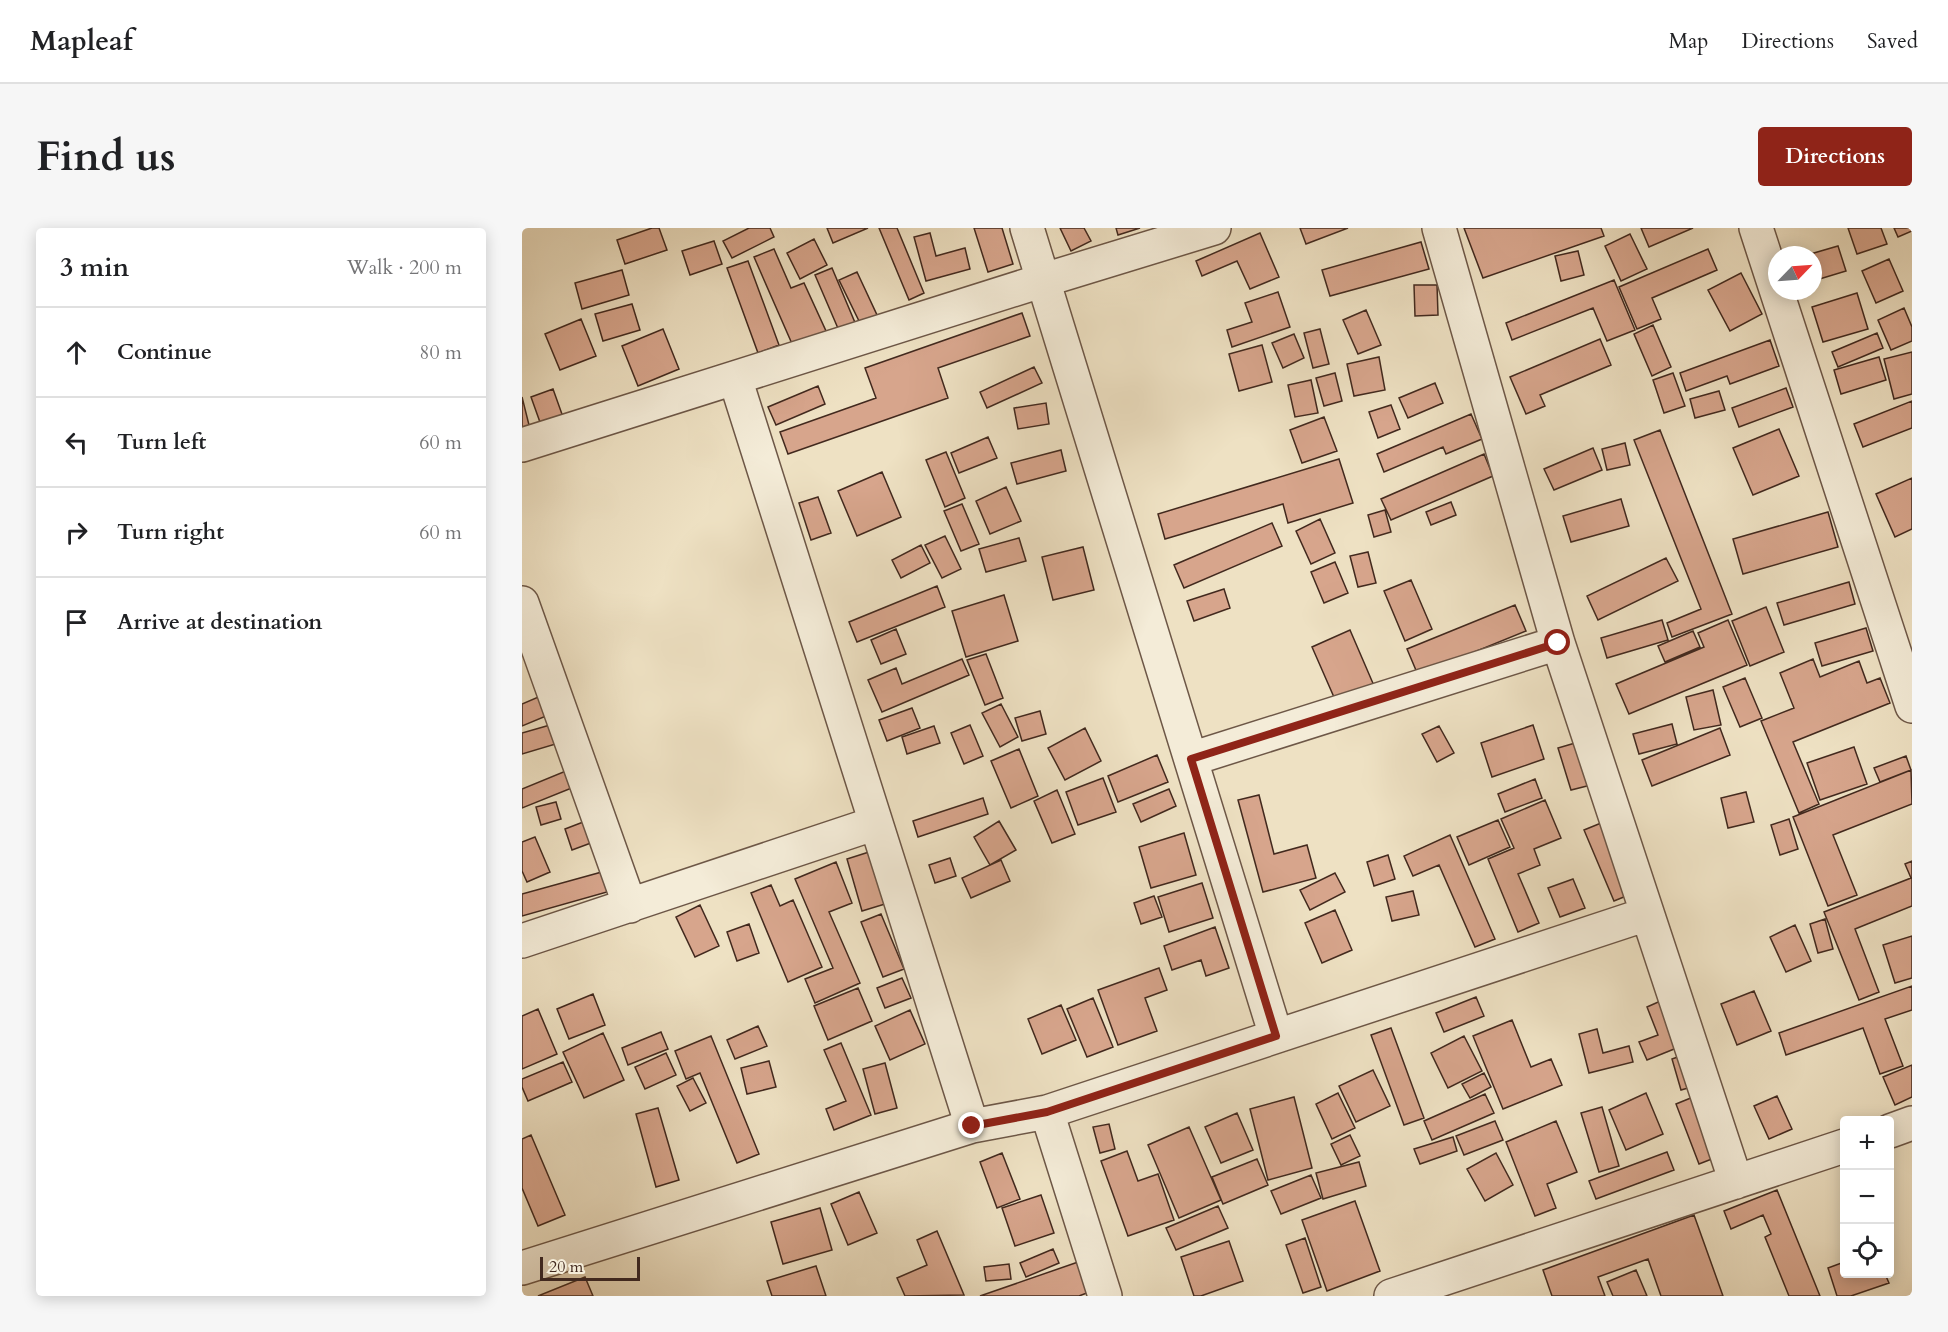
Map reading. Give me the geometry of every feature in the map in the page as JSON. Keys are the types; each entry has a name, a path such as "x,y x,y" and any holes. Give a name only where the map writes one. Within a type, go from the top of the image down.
{"street":[{"path":"1027,228 1276,1036"},
{"path":"522,445 1214,228"},
{"path":"1439,228 1558,643 1736,1182"},
{"path":"1756,228 1912,706"},
{"path":"735,378 972,1126"},
{"path":"522,603 630,906"},
{"path":"1191,759 1558,643"},
{"path":"522,941 876,823"},
{"path":"522,1268 972,1126 1047,1112 1647,914"},
{"path":"1047,1112 1106,1296"},
{"path":"1894,1130 1912,1123"},
{"path":"1391,1296 1840,1148"}],"building":[{"path":"652,228 659,228 667,250 625,264 617,240"},
{"path":"749,228 770,228 774,237 732,258 723,241"},
{"path":"827,228 868,228 833,243"},
{"path":"879,228 897,228 924,293 909,300"},
{"path":"974,228 1002,228 1013,264 988,272"},
{"path":"1060,228 1084,228 1091,241 1071,251"},
{"path":"1116,228 1140,228 1118,235"},
{"path":"1300,228 1348,228 1306,244"},
{"path":"1464,228 1601,228 1604,236 1483,278"},
{"path":"1641,228 1693,228 1649,247"},
{"path":"1848,228 1881,228 1887,244 1857,254"},
{"path":"1894,228 1912,228 1912,231 1898,237"},
{"path":"930,233 936,256 965,248 970,269 926,281 914,237"},
{"path":"1260,233 1279,277 1250,289 1237,261 1202,276 1196,261"},
{"path":"1630,234 1647,269 1621,281 1605,246"},
{"path":"814,239 827,265 800,279 787,253"},
{"path":"714,241 722,264 690,275 682,251"},
{"path":"1421,242 1429,269 1330,296 1322,270"},
{"path":"1838,246 1846,271 1822,278 1822,251"},
{"path":"774,249 791,288 804,283 826,331 793,346 754,257"},
{"path":"1708,249 1717,270 1652,298 1661,319 1637,329 1619,287"},
{"path":"1578,251 1584,275 1561,281 1555,256"},
{"path":"1889,259 1903,291 1876,303 1862,271"},
{"path":"748,261 779,345 758,353 727,268"},
{"path":"832,268 856,325 840,333 815,275"},
{"path":"622,270 629,295 582,309 575,283"},
{"path":"857,272 877,315 860,323 839,280"},
{"path":"1741,273 1762,314 1730,331 1708,290"},
{"path":"1614,280 1635,330 1607,341 1593,308 1512,340 1506,323"},
{"path":"1414,285 1437,285 1438,315 1415,316"},
{"path":"1278,292 1290,327 1232,347 1227,330 1252,322 1245,303"},
{"path":"1857,293 1868,329 1823,342 1812,307"},
{"path":"632,304 640,330 603,341 595,314"},
{"path":"1904,308 1912,327 1912,341 1891,350 1878,320"},
{"path":"1366,310 1381,345 1358,354 1343,320"},
{"path":"1022,313 1030,336 938,368 948,398 788,454 780,432 876,398 865,368"},
{"path":"581,319 596,356 560,370 545,334"},
{"path":"1653,325 1671,367 1652,376 1634,334"},
{"path":"663,329 679,369 638,386 622,346"},
{"path":"1320,329 1329,364 1313,368 1304,333"},
{"path":"1877,333 1883,348 1838,367 1832,352"},
{"path":"1294,334 1304,358 1283,368 1272,343"},
{"path":"1600,339 1611,365 1540,395 1545,406 1526,414 1510,377"},
{"path":"1770,340 1779,366 1730,384 1727,376 1686,391 1680,373"},
{"path":"1262,345 1272,382 1239,391 1229,354"},
{"path":"1912,352 1912,394 1894,399 1884,359"},
{"path":"1379,357 1385,390 1354,396 1347,364"},
{"path":"1879,357 1886,380 1841,394 1834,370"},
{"path":"1034,367 1042,383 987,408 980,392"},
{"path":"1335,373 1342,401 1324,406 1316,378"},
{"path":"1673,373 1685,406 1664,413 1653,380"},
{"path":"1311,380 1318,413 1295,417 1288,385"},
{"path":"1435,383 1443,403 1408,418 1399,398"},
{"path":"818,386 825,404 776,425 768,407"},
{"path":"1786,388 1793,407 1739,427 1732,408"},
{"path":"553,389 563,417 541,425 531,397"},
{"path":"1719,391 1725,410 1695,418 1690,399"},
{"path":"522,397 530,429 522,431"},
{"path":"1912,401 1912,428 1863,447 1854,424"},
{"path":"1046,403 1049,424 1018,429 1014,408"},
{"path":"1391,405 1400,429 1378,438 1369,412"},
{"path":"1471,414 1482,439 1446,454 1443,447 1384,472 1377,454"},
{"path":"1324,417 1337,451 1302,463 1290,430"},
{"path":"1779,429 1799,476 1753,495 1733,448"},
{"path":"1660,430 1732,614 1672,637 1667,623 1701,609 1634,440"},
{"path":"988,437 997,458 959,473 951,453"},
{"path":"1625,443 1630,465 1607,470 1602,449"},
{"path":"1593,448 1602,470 1554,490 1544,469"},
{"path":"1061,450 1066,471 1017,484 1011,463"},
{"path":"946,452 965,498 945,507 926,460"},
{"path":"1484,454 1493,476 1391,520 1381,499"},
{"path":"1339,459 1353,503 1288,523 1283,504 1165,539 1158,514"},
{"path":"882,472 901,517 857,536 838,491"},
{"path":"1912,478 1912,529 1895,537 1876,494"},
{"path":"1006,487 1021,521 990,534 976,501"},
{"path":"818,497 831,533 811,540 799,503"},
{"path":"1621,499 1629,526 1571,542 1563,516"},
{"path":"1451,502 1456,515 1431,525 1426,512"},
{"path":"962,504 979,544 961,551 944,511"},
{"path":"1385,510 1391,532 1374,537 1368,515"},
{"path":"1828,512 1838,547 1743,574 1733,539"},
{"path":"1320,519 1335,553 1311,564 1296,531"},
{"path":"1272,523 1282,546 1184,588 1174,565"},
{"path":"945,536 961,569 942,578 925,545"},
{"path":"1019,538 1026,561 986,572 979,549"},
{"path":"921,545 930,563 901,578 892,560"},
{"path":"1083,547 1094,590 1053,600 1042,557"},
{"path":"1368,552 1376,583 1358,587 1350,556"},
{"path":"1666,558 1678,581 1598,620 1587,596"},
{"path":"1335,562 1348,593 1324,603 1311,572"},
{"path":"1411,580 1432,629 1405,641 1384,591"},
{"path":"1849,582 1855,604 1784,625 1777,603"},
{"path":"937,586 945,607 857,642 849,622"},
{"path":"1224,589 1230,608 1194,621 1187,601"},
{"path":"1004,595 1018,641 966,657 952,611"},
{"path":"1515,605 1526,631 1418,675 1407,649"},
{"path":"1766,607 1784,652 1750,666 1732,621"},
{"path":"1662,620 1668,640 1607,658 1601,638"},
{"path":"1728,620 1747,665 1629,714 1616,684 1704,647 1698,633"},
{"path":"1866,628 1873,651 1822,666 1815,643"},
{"path":"896,629 906,654 881,664 871,640"},
{"path":"1350,630 1375,688 1337,704 1312,647"},
{"path":"1693,631 1700,647 1665,662 1658,646"},
{"path":"986,654 1003,698 985,705 967,660"},
{"path":"962,659 969,675 882,712 868,680 896,668 902,684"},
{"path":"1813,659 1820,677 1859,661 1867,683 1880,678 1890,703 1793,742 1819,804 1799,813 1761,721 1794,708 1780,673"},
{"path":"1745,678 1762,718 1740,727 1723,687"},
{"path":"1713,690 1721,725 1694,730 1686,697"},
{"path":"550,692 558,711 522,726 522,704"},
{"path":"1001,704 1018,737 1000,747 982,713"},
{"path":"912,708 920,728 887,741 879,720"},
{"path":"1040,711 1046,734 1022,741 1015,718"},
{"path":"564,721 569,740 522,754 522,733"},
{"path":"1672,724 1677,744 1639,754 1633,734"},
{"path":"970,725 983,756 964,764 951,733"},
{"path":"1533,725 1544,759 1492,777 1481,743"},
{"path":"934,726 940,743 907,754 902,737"},
{"path":"1439,726 1454,753 1437,762 1422,734"},
{"path":"1085,728 1101,761 1065,780 1048,748"},
{"path":"1720,728 1730,755 1652,786 1642,760"},
{"path":"1582,741 1595,784 1571,790 1558,748"},
{"path":"1854,747 1867,784 1820,800 1807,763"},
{"path":"1019,749 1038,796 1011,808 991,761"},
{"path":"1157,755 1168,782 1118,802 1108,776"},
{"path":"1906,756 1911,770 1880,782 1874,768"},
{"path":"578,766 584,783 522,808 522,789"},
{"path":"1911,770 1912,804 1833,835 1857,895 1828,906 1793,817"},
{"path":"1103,778 1116,812 1078,825 1066,792"},
{"path":"1535,779 1542,798 1505,812 1498,794"},
{"path":"1169,789 1176,806 1141,822 1133,804"},
{"path":"1057,790 1075,834 1052,843 1034,801"},
{"path":"1746,792 1754,822 1728,828 1721,798"},
{"path":"1259,795 1274,854 1307,845 1316,878 1263,892 1238,800"},
{"path":"983,798 988,814 918,837 913,821"},
{"path":"1545,800 1561,838 1534,849 1540,865 1518,874 1539,923 1518,932 1488,859 1514,848 1501,819"},
{"path":"556,802 561,819 541,825 536,807"},
{"path":"591,819 599,840 572,850 565,829"},
{"path":"1789,819 1798,849 1780,855 1771,825"},
{"path":"1498,820 1510,847 1469,865 1457,837"},
{"path":"999,821 1016,850 990,865 974,837"},
{"path":"1606,821 1636,892 1614,901 1584,830"},
{"path":"1184,833 1196,875 1151,888 1139,847"},
{"path":"1450,835 1495,939 1475,947 1439,865 1413,876 1404,856"},
{"path":"535,837 550,872 527,882 522,871 522,842"},
{"path":"869,852 885,904 862,911 847,859"},
{"path":"1388,855 1395,879 1374,886 1367,862"},
{"path":"950,858 956,876 935,883 929,865"},
{"path":"1001,860 1010,881 971,898 962,878"},
{"path":"1912,861 1912,906 1855,929 1879,992 1859,1000 1824,912 1911,878 1905,864"},
{"path":"836,862 852,903 829,912 860,983 815,1003 805,979 833,968 795,879"},
{"path":"609,870 614,890 522,916 522,894"},
{"path":"1335,873 1345,892 1310,910 1300,890"},
{"path":"1573,879 1585,908 1560,917 1548,888"},
{"path":"1202,883 1213,918 1169,932 1158,897"},
{"path":"771,885 780,906 793,900 822,967 788,982 751,893"},
{"path":"1413,891 1419,915 1392,921 1386,897"},
{"path":"1154,896 1162,917 1141,924 1134,903"},
{"path":"700,905 719,946 695,957 676,917"},
{"path":"1335,910 1352,950 1322,963 1305,923"},
{"path":"881,914 904,969 883,977 861,922"},
{"path":"1825,919 1833,949 1818,953 1810,924"},
{"path":"749,924 759,953 737,961 727,932"},
{"path":"1795,925 1811,961 1786,972 1770,937"},
{"path":"1215,927 1229,968 1206,976 1201,960 1172,970 1164,946"},
{"path":"1912,936 1912,978 1895,983 1883,945"},
{"path":"1159,968 1167,990 1145,998 1157,1031 1118,1045 1098,990"},
{"path":"902,978 911,998 885,1008 877,988"},
{"path":"1912,986 1912,1010 1885,1019 1903,1066 1880,1074 1863,1028 1786,1055 1779,1033"},
{"path":"858,988 872,1021 828,1040 814,1006"},
{"path":"1754,991 1771,1031 1737,1045 1721,1004"},
{"path":"593,994 605,1025 569,1039 557,1009"},
{"path":"1476,997 1484,1016 1444,1032 1436,1013"},
{"path":"1093,998 1113,1047 1087,1057 1067,1009"},
{"path":"1665,999 1684,1045 1647,1060 1639,1042 1658,1035 1647,1007"},
{"path":"1061,1005 1076,1040 1042,1054 1028,1019"},
{"path":"538,1009 557,1054 522,1069 522,1016"},
{"path":"910,1010 925,1044 890,1060 875,1026"},
{"path":"1512,1020 1531,1067 1551,1059 1562,1085 1503,1109 1473,1036"},
{"path":"758,1026 767,1046 735,1059 727,1040"},
{"path":"1391,1028 1424,1118 1404,1125 1371,1035"},
{"path":"1597,1029 1603,1053 1629,1046 1633,1062 1589,1073 1579,1034"},
{"path":"661,1032 668,1049 628,1065 622,1048"},
{"path":"603,1033 624,1080 584,1098 563,1052"},
{"path":"711,1036 759,1154 737,1163 700,1073 686,1079 675,1051"},
{"path":"1464,1036 1482,1071 1448,1088 1431,1053"},
{"path":"841,1043 871,1115 834,1130 826,1109 846,1101 824,1050"},
{"path":"666,1053 676,1075 645,1089 635,1067"},
{"path":"1686,1054 1695,1086 1681,1090 1672,1059"},
{"path":"769,1061 776,1087 747,1094 741,1068"},
{"path":"563,1062 572,1082 528,1101 522,1087 522,1079"},
{"path":"885,1063 897,1108 875,1114 863,1069"},
{"path":"1912,1065 1912,1097 1895,1105 1883,1077"},
{"path":"1373,1070 1390,1106 1356,1122 1339,1086"},
{"path":"1484,1073 1491,1087 1470,1098 1462,1084"},
{"path":"693,1078 706,1103 690,1111 677,1086"},
{"path":"1338,1093 1355,1128 1332,1139 1316,1104"},
{"path":"1646,1093 1663,1134 1626,1150 1609,1110"},
{"path":"1485,1094 1494,1113 1432,1140 1424,1121"},
{"path":"1698,1095 1722,1155 1699,1164 1676,1104"},
{"path":"1777,1096 1792,1129 1769,1139 1754,1106"},
{"path":"1294,1097 1312,1168 1268,1180 1250,1109"},
{"path":"1602,1107 1619,1166 1599,1172 1581,1113"},
{"path":"658,1108 679,1180 656,1187 636,1114"},
{"path":"1237,1113 1253,1150 1221,1163 1205,1127"},
{"path":"1495,1121 1503,1140 1464,1155 1456,1136"},
{"path":"1556,1121 1577,1172 1547,1184 1556,1208 1535,1216 1506,1142"},
{"path":"1109,1124 1115,1149 1100,1153 1093,1127"},
{"path":"1189,1127 1221,1200 1179,1218 1148,1145"},
{"path":"531,1135 565,1215 538,1226 522,1188 522,1139"},
{"path":"1350,1135 1360,1156 1341,1165 1331,1144"},
{"path":"1453,1137 1457,1151 1420,1164 1414,1149"},
{"path":"1127,1151 1138,1181 1158,1174 1174,1220 1128,1236 1101,1161"},
{"path":"1667,1152 1674,1170 1596,1199 1589,1181"},
{"path":"1002,1153 1020,1199 997,1208 980,1162"},
{"path":"1496,1153 1513,1185 1485,1201 1467,1169"},
{"path":"1257,1159 1268,1185 1223,1204 1212,1177"},
{"path":"1359,1162 1366,1186 1323,1199 1316,1173"},
{"path":"1311,1175 1321,1198 1281,1214 1271,1191"},
{"path":"1777,1190 1820,1296 1789,1296 1765,1237 1771,1234 1763,1215 1731,1229 1724,1211"},
{"path":"859,1192 877,1233 848,1245 831,1204"},
{"path":"1041,1195 1054,1233 1015,1246 1002,1208"},
{"path":"1355,1201 1380,1271 1327,1291 1302,1220"},
{"path":"1218,1206 1228,1228 1176,1250 1166,1228"},
{"path":"820,1208 832,1250 783,1264 771,1222"},
{"path":"1694,1215 1723,1296 1661,1296 1648,1259 1598,1277 1605,1296 1552,1296 1543,1270"},
{"path":"937,1231 964,1295 905,1296 897,1278 927,1265 917,1240"},
{"path":"1305,1238 1321,1287 1303,1293 1286,1245"},
{"path":"1229,1241 1243,1281 1201,1296 1194,1296 1181,1257"},
{"path":"1053,1249 1059,1263 1026,1277 1020,1263"},
{"path":"1081,1261 1092,1291 1079,1296 980,1296"},
{"path":"1009,1264 1011,1279 986,1281 984,1267"},
{"path":"1840,1264 1840,1278 1887,1278 1889,1283 1851,1296 1837,1296 1828,1268"},
{"path":"816,1266 826,1296 772,1296 767,1281"},
{"path":"1636,1270 1647,1296 1613,1296 1607,1282"},
{"path":"585,1277 593,1296 538,1296"}],"route":[{"path":"972,1126 1047,1112 1276,1036 1191,759 1558,643"}]}
